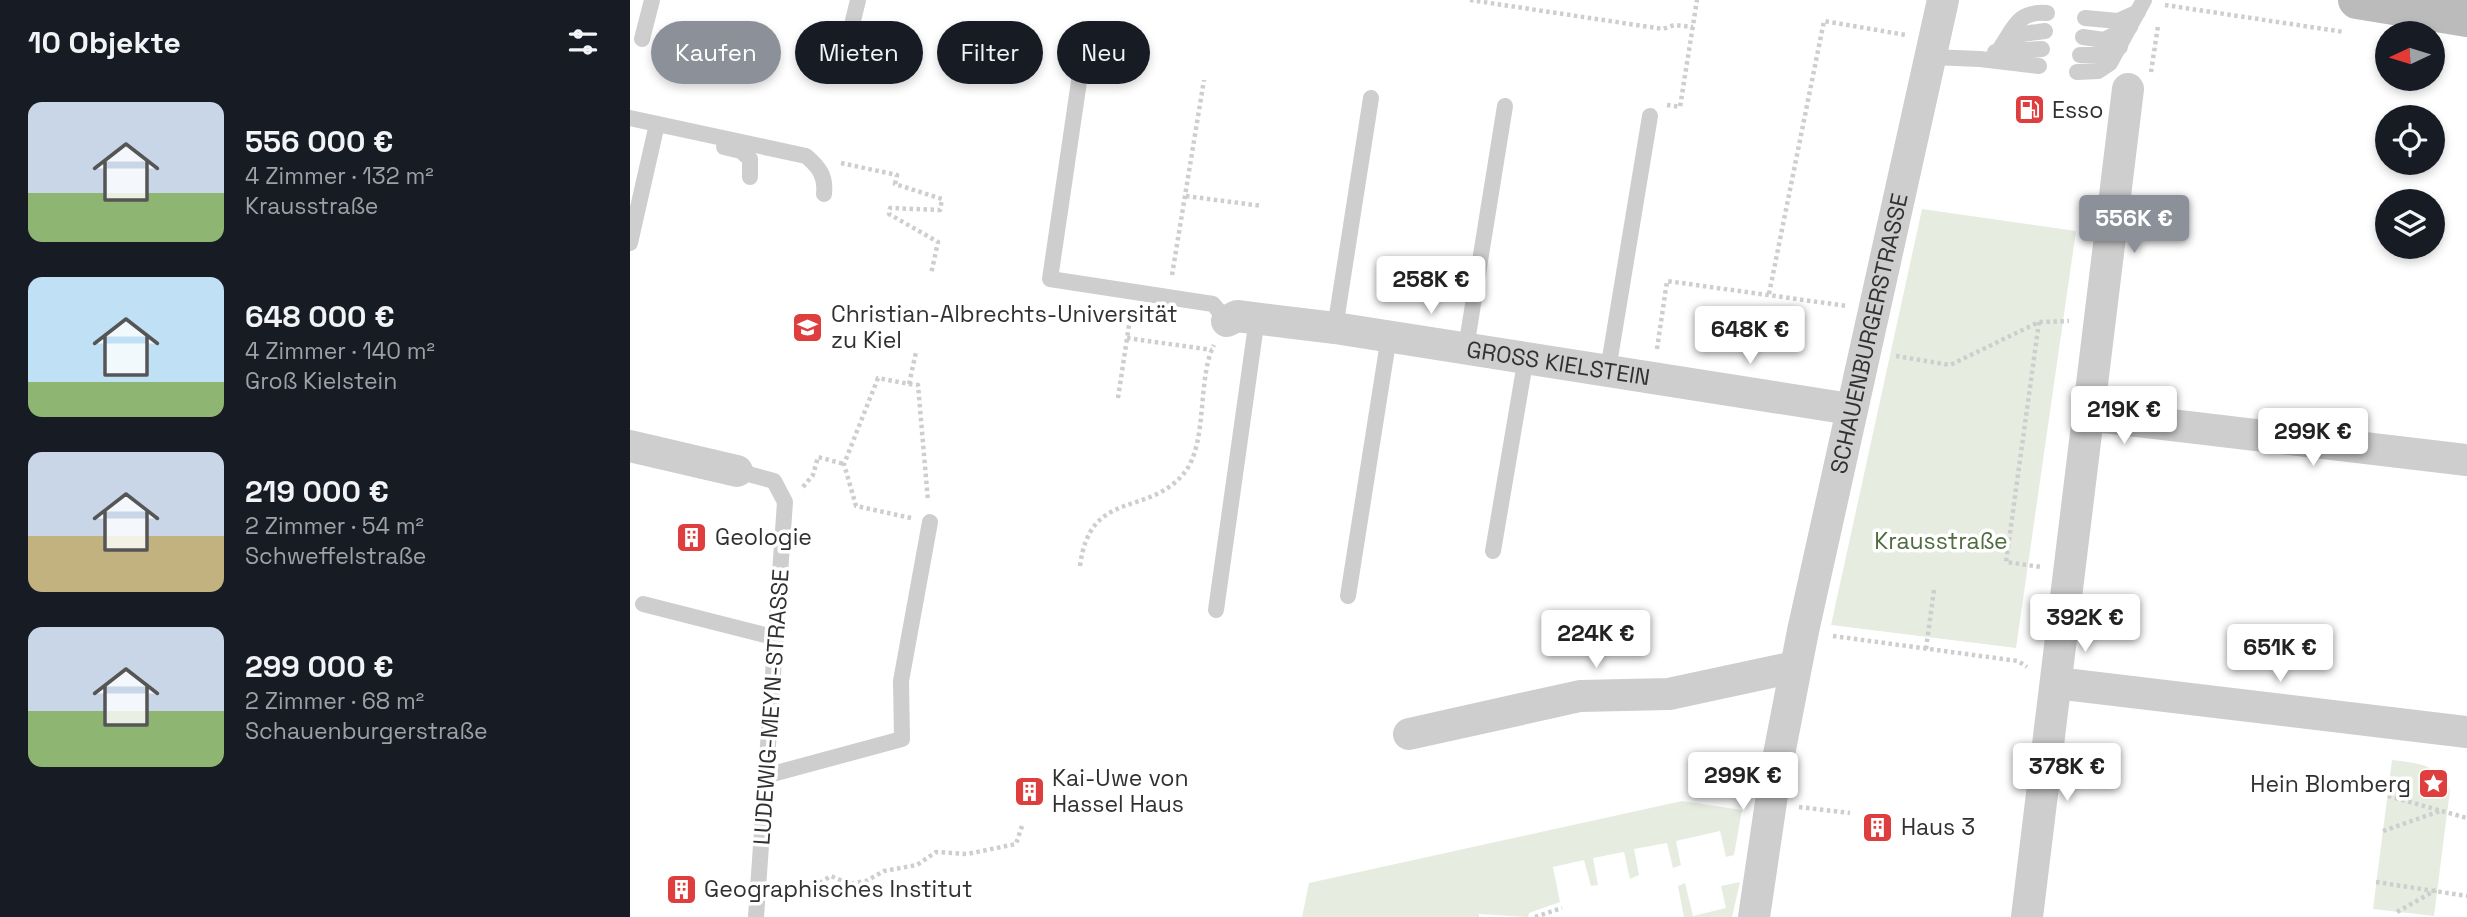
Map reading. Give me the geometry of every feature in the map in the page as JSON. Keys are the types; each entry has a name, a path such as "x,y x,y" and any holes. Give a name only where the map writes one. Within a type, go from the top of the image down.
{"main road":[{"path":"2351,16 2467,18"}],"street":[{"name":"SCHAUENBURGERSTRASSE","path":"1754,917 1771,803 1803,631 1850,409 1943,0"},
{"path":"2027,917 2128,89"},
{"name":"GROSS KIELSTEIN","path":"1242,320 1335,328 1850,409"},
{"path":"2087,415 2467,460"},
{"path":"630,446 737,471"},
{"path":"1409,734 1580,696 1669,694 1796,667"},
{"path":"2056,683 2467,732"}],"lane":[{"path":"642,39 652,0"},
{"path":"853,21 858,0"},
{"path":"2085,18 2119,21 2141,4"},
{"path":"2077,72 2098,71 2110,63 2141,4"},
{"path":"1999,50 2019,19 2030,12 2048,13"},
{"path":"2083,37 2104,40 2130,27"},
{"path":"1980,59 2022,34 2045,31"},
{"path":"2080,55 2099,55 2120,47"},
{"path":"1933,48 1980,59 2039,66"},
{"path":"1999,50 2042,49"},
{"path":"1079,84 1050,279 1213,304 1242,320 1216,610"},
{"path":"1335,328 1371,98"},
{"path":"1465,348 1505,106"},
{"path":"1608,370 1650,116"},
{"path":"630,118 710,138 806,156 819,167 824,194"},
{"path":"630,243 657,124"},
{"path":"710,138 750,159 750,177"},
{"path":"1348,596 1389,336"},
{"path":"1493,551 1526,358"},
{"path":"737,471 774,481 783,493"},
{"name":"LUDEWIG-MEYN-STRASSE","path":"756,917 761,877 773,637 785,515 783,493"},
{"path":"765,776 902,739 901,681 930,522"},
{"path":"643,604 773,637"}],"path":[{"path":"1470,0 1662,29 1674,25 1693,27"},
{"path":"1650,116 1652,103 1680,107 1697,0"},
{"path":"2141,4 2351,16"},
{"path":"2160,10 2167,5"},
{"path":"1769,294 1824,22 1933,48"},
{"path":"2128,89 2149,91 2158,23"},
{"path":"1168,297 1204,80"},
{"path":"806,156 897,175 895,184 942,199 940,210 890,208 889,214 938,242 931,274"},
{"path":"1186,196 1262,206"},
{"path":"1652,377 1667,281 1873,310"},
{"path":"1118,398 1134,291"},
{"path":"1864,351 1950,365 2039,322 2100,319"},
{"path":"1080,566 1082,548 1091,526 1110,511 1169,488 1187,469 1197,437 1212,351 1242,320"},
{"path":"2006,562 2039,322"},
{"path":"1127,338 1212,351"},
{"path":"909,384 916,352"},
{"path":"878,378 918,386 930,522 856,506 845,464 878,378"},
{"path":"783,493 801,489 813,475 818,457 845,464"},
{"path":"1926,649 1934,590"},
{"path":"1803,631 2018,662 2056,683"},
{"path":"2388,796 2467,818"},
{"path":"1771,803 1850,813"},
{"path":"2382,831 2441,811"},
{"path":"761,877 796,892 806,892 831,876 849,884 866,881 884,872 917,865 936,852 967,854 1016,844 1023,823"},
{"path":"2376,882 2467,896"},
{"path":"2397,912 2437,890"},
{"path":"1535,917 1562,908"}],"green space":[{"name":"Krausstraße","path":"1922,209 2076,231 2016,648 1831,625"},
{"path":"2392,760 2426,766 2440,775 2450,790 2434,916 2373,909"},
{"path":"1682,801 1742,810 1734,855 1726,857 1720,831 1676,841 1681,865 1673,868 1667,843 1634,849 1639,875 1630,879 1624,852 1593,858 1598,885 1591,886 1584,860 1553,867 1560,902 1529,913 1528,917 1479,914 1479,917 1302,917 1309,883"},
{"path":"1740,882 1732,917 1684,917 1678,886 1685,883 1693,916 1726,908 1721,886"}],"place":[{"name":"Esso","path":"2029,110"},
{"name":"Christian-Albrechts-Universität zu Kiel","path":"808,327"},
{"name":"Geologie","path":"692,537"},
{"name":"Hein Blomberg","path":"2434,784"},
{"name":"Kai-Uwe von Hassel Haus","path":"1029,791"},
{"name":"Haus 3","path":"1878,827"},
{"name":"Geographisches Institut","path":"681,889"}]}
